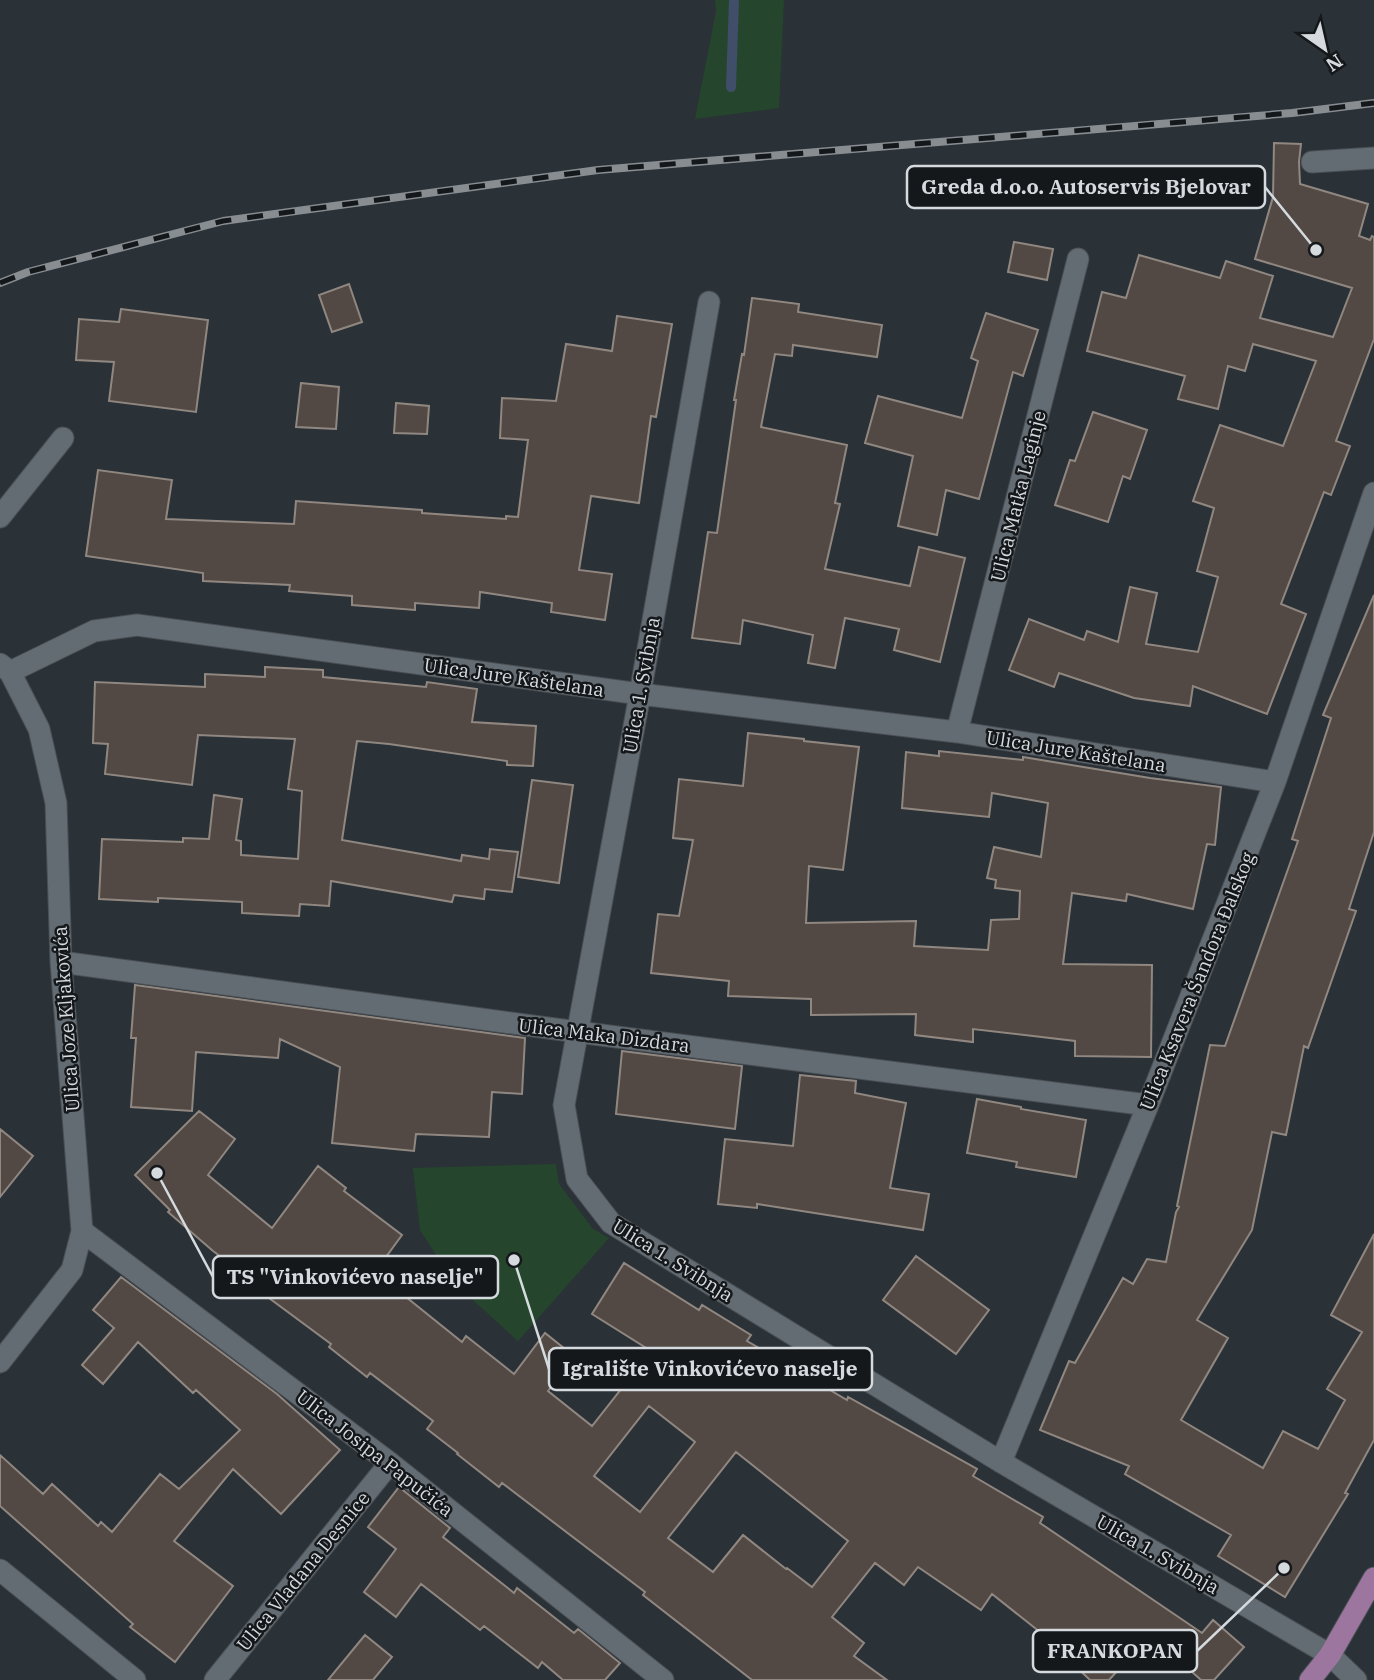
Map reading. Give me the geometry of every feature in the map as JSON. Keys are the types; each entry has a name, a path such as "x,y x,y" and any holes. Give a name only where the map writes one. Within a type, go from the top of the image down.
{"main road":[{"path":"1310,1680 1330,1654 1374,1578"}],"street":[{"path":"1312,162 1374,158"},
{"name":"Ulica Matka Laginje","path":"957,732 1078,259"},
{"name":"Ulica 1. Svibnja","path":"709,302 564,1105 577,1178 611,1223 1001,1462 1330,1654 1356,1680"},
{"path":"0,517 63,438"},
{"name":"Ulica Ksavera Šandora Đalskog","path":"1001,1462 1148,1105 1275,782 1374,494"},
{"name":"Ulica Jure Kaštelana","path":"5,668 94,631 137,625 640,694 957,732 1275,782"},
{"name":"Ulica Joze Kljakovića","path":"0,1361 72,1270 82,1231 61,962 56,803 39,729 5,668"},
{"name":"Ulica Maka Dizdara","path":"61,962 1148,1105"},
{"name":"Ulica Josipa Papučića","path":"82,1231 390,1463 663,1680"},
{"name":"Ulica Vladana Desnice","path":"215,1680 390,1463"},
{"path":"0,1570 135,1680"}],"green space":[{"path":"715,0 784,0 779,108 695,119 716,11"},
{"path":"556,1164 559,1184 593,1229 609,1238 518,1341 454,1283 420,1230 413,1168"}],"building":[{"path":"1274,143 1301,144 1300,184 1368,204 1359,236 1370,240 1374,237 1374,339 1336,441 1350,446 1331,495 1324,492 1281,604 1306,614 1267,714 1193,686 1190,706 1134,698 1059,673 1054,687 1009,670 1029,619 1084,640 1087,631 1118,642 1130,587 1157,593 1146,644 1198,652 1218,577 1197,571 1214,508 1193,501 1220,425 1283,446 1316,361 1253,344 1245,371 1228,366 1218,409 1178,399 1185,376 1087,351 1102,292 1126,298 1139,255 1220,278 1226,261 1273,276 1260,318 1333,337 1352,288 1255,259 1273,197"},
{"path":"1014,242 1053,249 1047,280 1008,272"},
{"path":"349,284 362,322 332,332 319,295"},
{"path":"752,298 799,304 798,312 882,325 877,357 793,345 792,356 775,354 761,427 847,445 835,503 840,504 825,569 910,586 919,547 965,558 940,662 894,650 899,629 845,618 835,668 808,663 813,635 743,620 740,644 692,638 708,532 717,533 734,400"},
{"path":"121,309 208,320 196,412 109,401 114,362 76,360 79,319 119,322"},
{"path":"986,313 1038,330 1023,376 1013,372 979,499 946,490 937,535 898,526 913,456 865,443 878,396 962,418 978,361 971,358"},
{"path":"617,316 672,324 656,417 651,416 639,503 591,496 579,570 612,574 605,620 551,612 552,603 480,592 479,608 415,603 415,610 352,605 352,596 289,591 290,585 203,581 203,573 86,556 98,470 172,480 166,519 294,524 296,501 422,510 422,513 506,519 506,516 518,517 528,440 500,438 502,398 556,401 566,344 612,351"},
{"path":"301,383 339,387 336,429 296,427"},
{"path":"396,403 429,406 427,434 394,433"},
{"path":"1093,412 1147,430 1130,479 1123,476 1108,522 1055,505 1070,460 1075,461"},
{"path":"1374,595 1374,832 1349,909 1356,911 1308,1048 1304,1046 1286,1135 1272,1132 1252,1230 1197,1320 1228,1338 1181,1420 1263,1468 1283,1431 1318,1449 1345,1400 1327,1389 1362,1332 1331,1315 1374,1234 1374,1440 1345,1493 1348,1494 1285,1597 1218,1556 1231,1535 1125,1474 1129,1466 1040,1430 1069,1361 1075,1363 1123,1278 1133,1284 1147,1259 1166,1262 1210,1045 1225,1046 1298,841 1292,839 1331,718 1323,715"},
{"path":"265,667 323,670 323,677 426,687 427,682 477,689 472,722 536,726 533,766 507,765 507,761 357,741 342,840 461,861 462,855 489,859 490,849 518,852 512,892 485,889 484,899 454,895 452,902 331,881 329,906 300,904 299,916 242,913 242,902 158,898 158,902 99,899 102,839 183,842 183,838 209,839 214,795 242,799 236,840 241,841 241,855 298,859 302,791 288,789 295,739 198,735 192,785 105,774 108,744 93,743 95,682 205,687 205,674 265,677"},
{"path":"748,733 859,747 843,870 809,866 806,923 916,921 914,946 988,950 991,920 1019,919 1020,891 995,888 996,880 987,878 994,847 1041,857 1048,803 992,793 989,817 902,808 906,752 939,756 939,751 1023,760 1023,757 1221,787 1215,845 1207,844 1193,909 1127,894 1126,901 1072,893 1063,964 1152,965 1151,1057 1075,1056 1075,1041 973,1029 973,1042 915,1035 916,1014 811,1015 811,999 728,996 729,981 651,973 658,914 679,916 693,840 673,838 679,779 743,786"},
{"path":"532,780 573,785 559,883 518,877"},
{"path":"135,985 525,1038 522,1094 492,1092 489,1137 416,1134 414,1151 332,1143 340,1067 280,1039 278,1058 196,1052 192,1111 131,1107 136,1038 131,1038"},
{"path":"622,1051 742,1066 735,1129 616,1114"},
{"path":"800,1075 856,1081 855,1093 906,1103 890,1188 929,1194 923,1230 757,1204 757,1208 718,1204 725,1139 793,1146"},
{"path":"977,1099 1086,1120 1076,1177 1016,1167 1017,1162 967,1153"},
{"path":"199,1111 235,1139 208,1175 272,1228 318,1166 346,1188 344,1191 402,1235 375,1272 462,1342 466,1336 514,1374 545,1333 575,1357 548,1391 592,1426 651,1351 592,1314 624,1263 699,1310 702,1305 751,1335 747,1341 847,1400 848,1397 977,1469 973,1476 1043,1517 1040,1523 1202,1633 1213,1620 1244,1647 1214,1680 1201,1680 1171,1653 1166,1660 1142,1644 1109,1680 1090,1680 1071,1662 1074,1659 992,1594 981,1610 918,1567 904,1585 875,1563 832,1617 864,1643 854,1656 887,1680 752,1680 643,1595 645,1592 502,1483 499,1487 457,1454 427,1429 433,1421 370,1373 367,1377 329,1347 331,1344 269,1298 272,1294 213,1251 168,1212 170,1210 135,1175","holes":["649,1406 695,1442 640,1512 594,1476","736,1452 848,1541 812,1587 743,1535 713,1572 668,1538"]},
{"path":"0,1129 33,1156 0,1197"},
{"path":"916,1256 989,1310 956,1354 883,1300"},
{"path":"121,1277 277,1394 340,1450 281,1514 233,1469 174,1541 233,1586 175,1662 130,1627 133,1624 0,1506 0,1455 43,1494 52,1484 98,1526 101,1522 112,1532 160,1474 179,1489 240,1430 196,1390 193,1393 138,1342 103,1384 82,1365 114,1328 93,1310"},
{"path":"399,1487 450,1528 443,1537 514,1593 517,1588 574,1633 578,1629 620,1663 605,1680 563,1680 542,1662 538,1668 484,1626 480,1630 421,1584 396,1617 364,1592 396,1549 368,1527"},
{"path":"365,1635 392,1657 373,1680 328,1680"}],"waterway":[{"path":"731,87 734,0"}],"railway":[{"path":"0,283 28,272 223,221 598,170 1292,113 1374,103"}],"place":[{"name":"Greda d.o.o. Autoservis Bjelovar","path":"1316,250"},
{"name":"TS \"Vinkovićevo naselje\"","path":"157,1173"},
{"name":"Igralište Vinkovićevo naselje","path":"514,1260"},
{"name":"FRANKOPAN","path":"1284,1568"}]}
